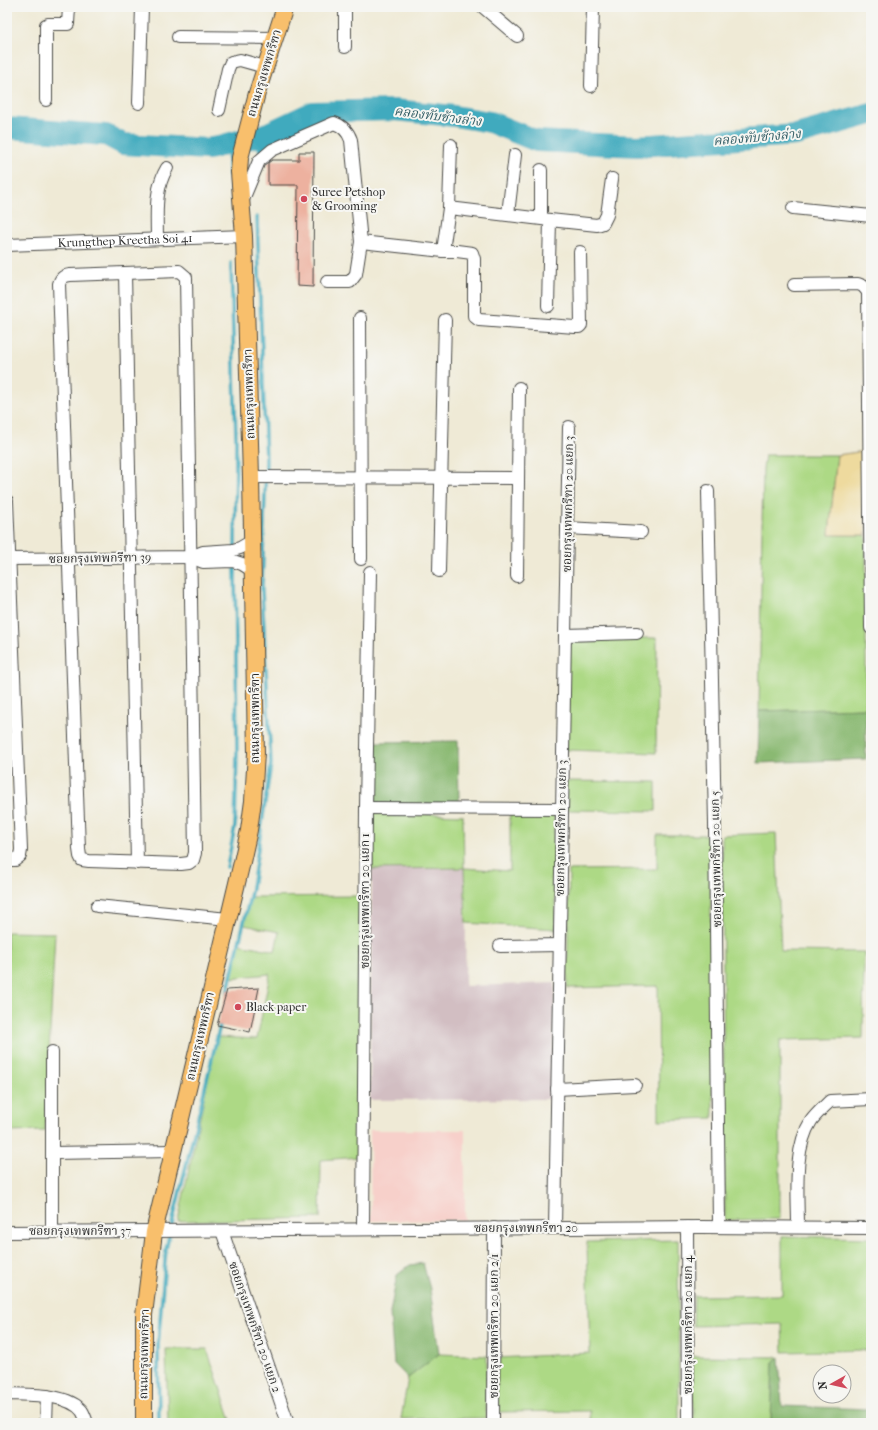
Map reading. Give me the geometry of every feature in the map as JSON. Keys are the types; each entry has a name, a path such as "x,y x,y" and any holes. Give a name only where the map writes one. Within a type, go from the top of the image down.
{"main road":[{"name":"ถนนกรุงเทพกรีฑา","path":"144,1423 144,1315 173,1150 249,830 255,778 256,753 252,541 255,477 244,236 239,179 240,158 257,93 284,7"}],"street":[{"path":"46,100 46,26 48,24 68,24 69,7"},
{"path":"139,103 142,7"},
{"path":"345,7 345,47"},
{"path":"483,7 517,36"},
{"path":"591,86 593,7"},
{"path":"178,37 275,38"},
{"path":"219,110 228,69 231,62 240,60 264,67"},
{"path":"241,205 259,161 272,150 327,125 339,125 348,132 351,140 361,242 356,274 350,282 327,282"},
{"path":"443,251 448,208 451,145"},
{"path":"508,214 515,155"},
{"path":"157,239 157,201 163,174 167,168"},
{"path":"541,170 545,219 548,306"},
{"path":"448,208 597,225 603,223 607,215 612,179"},
{"path":"793,208 871,216"},
{"name":"Krungthep Kreetha Soi 41","path":"7,245 244,236"},
{"path":"361,242 472,253 474,259 474,316 479,320 575,327 579,327 582,324 580,252"},
{"path":"179,271 186,277 195,853 193,860 189,863 181,864 89,861 82,860 80,856 59,284 64,276 125,273 179,271"},
{"path":"125,273 137,863"},
{"path":"794,285 858,284 863,286 868,292 871,628"},
{"path":"360,318 361,559"},
{"path":"439,571 445,320"},
{"path":"517,576 519,388"},
{"name":"ซอยกรุงเทพกรีฑา 20 แยก 3","path":"555,1228 564,635 569,427"},
{"path":"255,477 518,478"},
{"name":"ซอยกรุงเทพกรีฑา 20 แยก 5","path":"708,491 715,824 719,1227"},
{"path":"7,501 21,850 20,856 15,860 7,860"},
{"path":"567,528 641,532"},
{"name":"ซอยกรุงเทพกรีฑา 39","path":"9,559 190,557 202,552 233,550 252,541"},
{"name":"ซอยกรุงเทพกรีฑา 39","path":"190,557 203,562 233,561 242,564 253,571"},
{"name":"ซอยกรุงเทพกรีฑา 20 แยก 1","path":"363,1229 366,808 370,572"},
{"path":"564,635 637,633"},
{"path":"366,808 562,809"},
{"path":"97,906 228,919"},
{"path":"500,946 559,945"},
{"path":"52,1052 52,1231"},
{"path":"557,1089 635,1085"},
{"path":"798,1227 799,1160 804,1138 811,1122 830,1100 871,1099"},
{"path":"52,1153 173,1150"},
{"name":"ซอยกรุงเทพกรีฑา 20","path":"181,1231 687,1227 871,1228"},
{"name":"ซอยกรุงเทพกรีฑา 20 แยก 4","path":"687,1227 688,1423"},
{"name":"ซอยกรุงเทพกรีฑา 20 แยก 2/1","path":"494,1228 494,1423"},
{"name":"ซอยกรุงเทพกรีฑา 37","path":"7,1232 181,1231"},
{"name":"ซอยกรุงเทพกรีฑา 20 แยก 2","path":"222,1231 288,1423"},
{"path":"7,1394 47,1396 70,1402 82,1411 87,1423"},
{"path":"46,1423 47,1396"}],"shaded area":[{"path":"464,868 466,923 465,986 555,983 552,1099 370,1100 372,869"},
{"path":"370,1130 465,1130 465,1220 371,1221"}],"green space":[{"path":"765,455 837,455 829,535 866,535 866,708 759,711 763,469"},
{"path":"568,638 657,638 656,753 566,750"},
{"path":"866,708 866,759 758,763 759,711"},
{"path":"458,741 459,804 375,804 375,742"},
{"path":"566,781 656,782 656,811 565,810"},
{"path":"373,812 463,815 464,868 372,869"},
{"path":"510,813 554,814 556,929 466,923 464,868 510,871"},
{"path":"776,833 781,951 864,952 863,1038 780,1040 780,1219 725,1220 722,835"},
{"path":"657,835 710,835 713,1118 659,1120 658,986 567,988 569,870 657,869"},
{"path":"360,896 359,1157 321,1160 320,1218 178,1221 217,1037 257,1039 270,974 229,978 239,944 275,951 279,932 244,925 251,897"},
{"path":"7,932 55,933 45,1131 7,1132"},
{"path":"782,1236 870,1238 871,1350 783,1352 782,1324 693,1326 694,1296 782,1295"},
{"path":"678,1240 679,1423 591,1423 590,1411 496,1412 498,1358 590,1353 587,1242"},
{"path":"423,1263 430,1289 439,1354 408,1378 394,1364 390,1313 397,1275 410,1265"},
{"path":"166,1349 207,1349 232,1423 168,1423"},
{"path":"439,1354 487,1356 486,1418 401,1419 408,1378"},
{"path":"693,1356 779,1357 773,1362 771,1423 694,1423"},
{"path":"779,1357 782,1406 871,1409 871,1423 771,1423 773,1362"}],"sand":[{"path":"865,451 866,535 829,535 837,455"}],"building":[{"path":"299,152 314,152 313,287 297,286 298,185 268,185 268,163 272,160 299,160"},
{"name":"Black paper","path":"259,988 250,1032 217,1025 227,990"}],"waterway":[{"name":"คลองทับช้างล่าง","path":"7,128 106,135 123,144 208,149 266,134 313,112 394,110 454,116 490,122 537,141 637,146 796,135 871,114"},
{"path":"264,148 266,134"},
{"path":"228,144 229,175"},
{"path":"227,994 252,888 271,764 262,590 266,461 257,217"},
{"path":"231,263 236,440 235,548"},
{"path":"227,867 235,826 237,754 235,564"},
{"path":"159,1423 158,1345 166,1249 221,1021"}],"place":[{"name":"Suree Petshop & Grooming","path":"304,199"},
{"name":"Black paper","path":"238,1007"}]}
